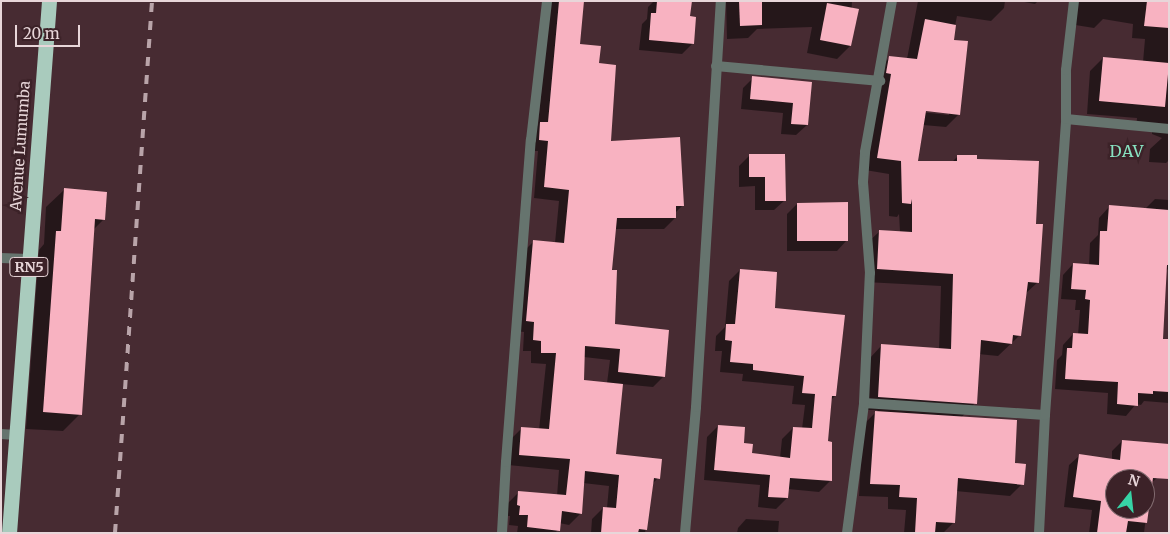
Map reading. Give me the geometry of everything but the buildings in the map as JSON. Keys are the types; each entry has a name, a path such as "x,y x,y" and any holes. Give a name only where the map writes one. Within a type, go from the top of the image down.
{"highway":[{"name":"Avenue Lumumba","path":"9,533 8,434 29,259 49,1"}],"street":[{"path":"502,533 531,140 547,1"},
{"path":"685,533 696,407 721,1"},
{"path":"847,533 864,403 870,273 863,182 865,152 880,81 892,1"},
{"path":"1039,533 1044,414 1066,120 1066,70 1074,1"},
{"path":"716,66 880,81"},
{"path":"1066,120 1169,130"},
{"path":"1,258 29,259"},
{"path":"864,403 1044,414"}],"railway":[{"path":"115,533 152,1"}],"district":[{"name":"DAV","path":"1127,151"}]}
